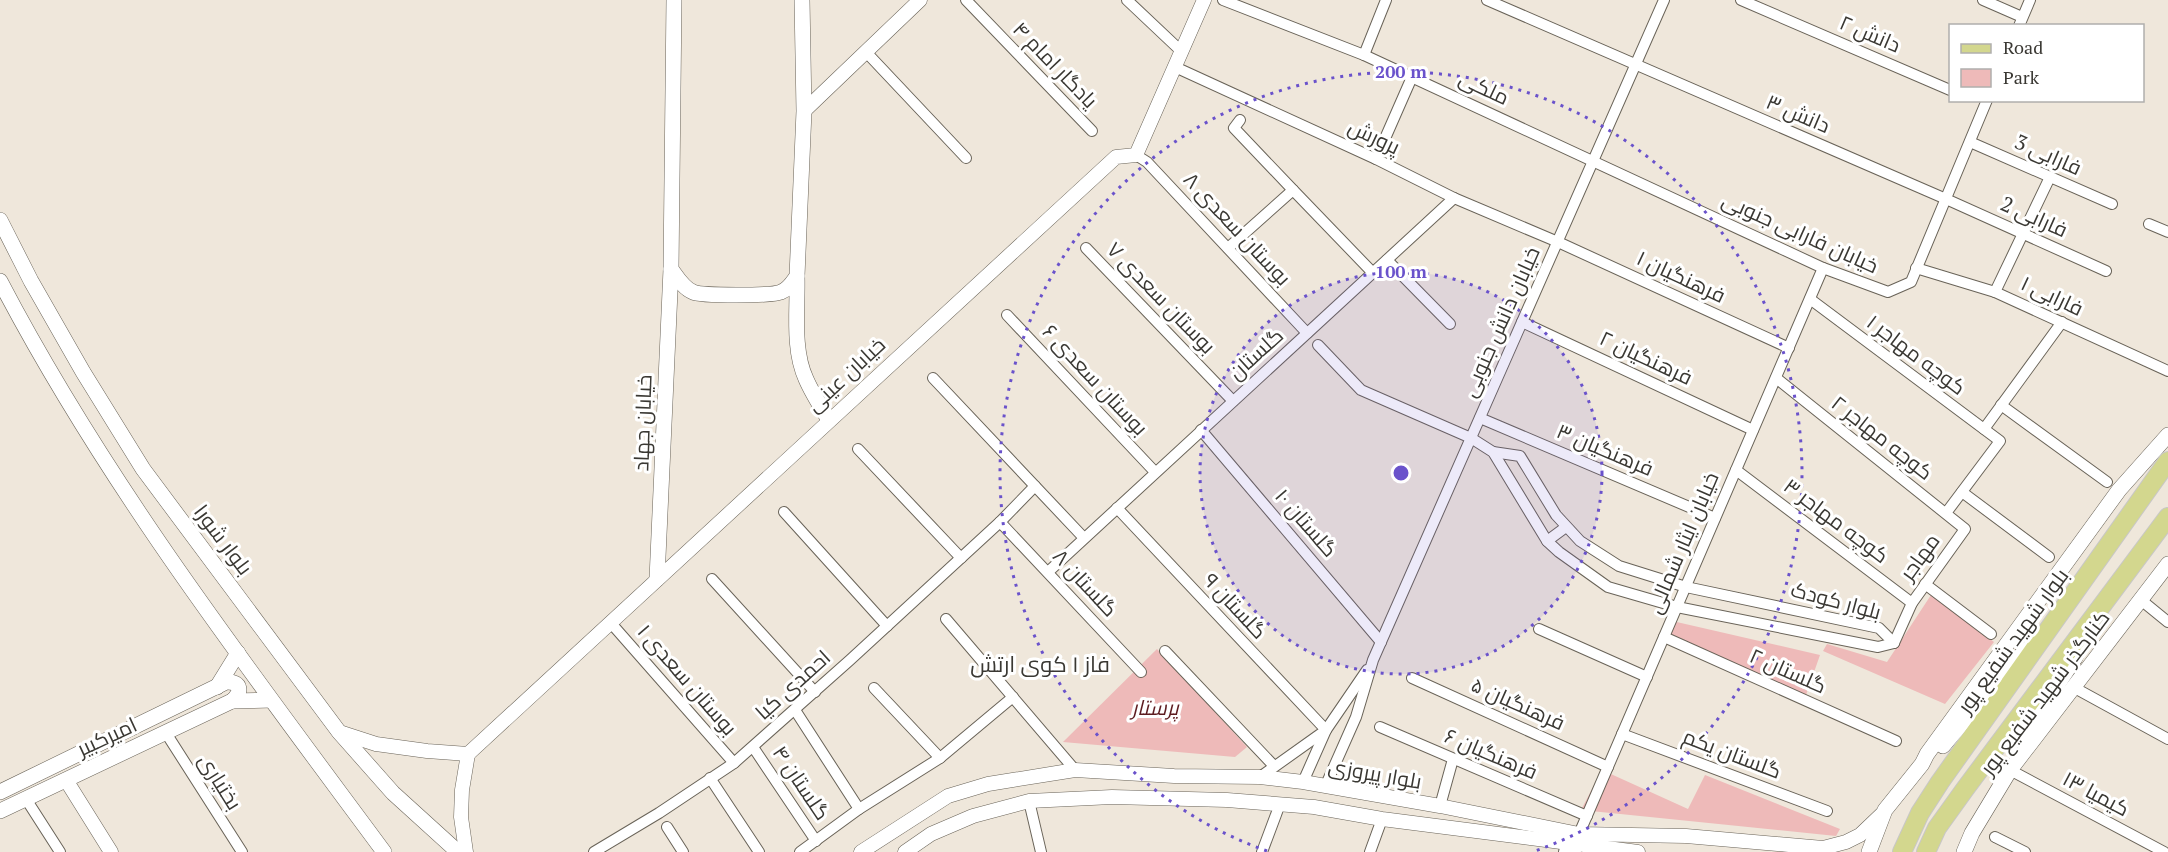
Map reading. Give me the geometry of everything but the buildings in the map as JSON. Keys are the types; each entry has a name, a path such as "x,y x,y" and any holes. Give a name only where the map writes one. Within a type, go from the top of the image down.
{"main road":[{"name":"خیابان جهاد","path":"657,579 671,269 674,0"},
{"path":"802,0 804,111 797,276 798,348 805,378 829,420"},
{"name":"بلوار شورا","path":"0,220 31,282 143,469 339,732 393,793 458,852"},
{"path":"671,269 682,284 694,293 750,295 779,293 790,287 797,276"},
{"path":"0,280 57,384 120,484 271,700 384,852"},
{"path":"1922,764 2119,490 2168,435"},
{"name":"بلوار شهید شفیع پور","path":"1902,852 1920,813 1940,782 2167,463"},
{"path":"1926,852 1937,828 1965,789 2168,517"},
{"name":"کنارگذر شهید شفیع پور","path":"1964,852 1972,833 2010,770 2168,564"},
{"path":"2010,770 2016,748 2075,658 2088,624"},
{"path":"1869,852 1885,810 1922,764 1952,736 2011,664 2049,631"},
{"path":"217,687 238,653"},
{"path":"217,687 232,681 237,685 238,696 232,701"},
{"name":"امیرکبیر","path":"0,792 217,687"},
{"path":"232,701 271,700"},
{"name":"امیرکبیر","path":"0,812 232,701"}],"street":[{"path":"804,111 920,0"},
{"name":"یادگار امام ۴","path":"966,0 1092,131"},
{"path":"1127,0 1182,51"},
{"path":"1136,154 1204,0"},
{"name":"ملکی","path":"1223,0 1364,56 1593,160"},
{"path":"1364,56 1386,0"},
{"name":"دانش ۳","path":"1487,0 1946,199"},
{"name":"خیابان دانش جنوبی","path":"1325,787 1356,717 1374,660 1664,0"},
{"name":"دانش ۲","path":"1741,0 1949,90"},
{"path":"1983,0 2020,21 2030,0"},
{"path":"866,52 966,158"},
{"name":"پرورش","path":"1174,67 1376,159 1454,198 1558,242"},
{"path":"1376,159 1412,77"},
{"name":"خیابان فارابی جنوبی","path":"1593,160 1823,268 1888,292 1911,282 1970,142 1982,102"},
{"path":"1240,120 1234,128 1373,273"},
{"name":"فارابی 3","path":"1970,142 2112,204"},
{"name":"بوستان سعدی ۸","path":"1136,154 1147,162 1307,333"},
{"name":"خیابان عینی","path":"468,754 1116,157 1136,154"},
{"path":"1995,292 2050,177"},
{"path":"1228,248 1293,190"},
{"name":"گلستان","path":"1048,572 1454,198"},
{"name":"فارابی 2","path":"1946,199 2106,271"},
{"path":"2149,224 2168,232"},
{"name":"فرهنگیان ۱","path":"1558,242 1789,348"},
{"name":"بوستان سعدی ۷","path":"1086,248 1233,401"},
{"path":"1387,260 1450,324"},
{"name":"خیابان ایثار شمالی","path":"1579,834 1823,268"},
{"name":"فارابی ۱","path":"1916,268 1995,292 2168,371"},
{"name":"کوچه مهاجر ۱","path":"1810,299 2000,441"},
{"name":"بوستان سعدی ۶","path":"1007,315 1155,472"},
{"name":"فرهنگیان ۲","path":"1522,321 1753,430"},
{"path":"1984,429 2062,322"},
{"path":"1318,345 1361,390 1471,438 1492,452 1520,456 1528,439"},
{"path":"933,378 1084,538"},
{"name":"کوچه مهاجر ۲","path":"1776,378 1965,529"},
{"path":"2001,405 2107,482"},
{"name":"فرهنگیان ۳","path":"1480,418 1715,518"},
{"name":"گلستان ۱۰","path":"1201,430 1382,642"},
{"name":"مهاجر","path":"1946,513 2000,441"},
{"path":"858,449 961,558"},
{"name":"بلوار کودک","path":"1492,452 1546,541 1608,587 1677,607 1795,631 1878,647 1894,643"},
{"name":"بلوار کودک","path":"1520,456 1556,515 1566,527 1580,542 1619,566 1686,587 1879,628 1894,643"},
{"name":"کوچه مهاجر ۳","path":"1736,470 1912,603"},
{"name":"احمدی کیا","path":"594,852 659,813 734,763 961,558 1035,486"},
{"path":"1962,492 2049,557"},
{"name":"گلستان ۹","path":"1117,508 1326,730"},
{"path":"784,512 887,626"},
{"name":"گلستان ۸","path":"1000,522 1141,672"},
{"path":"1546,541 1566,527"},
{"name":"مهاجر","path":"1894,643 1912,603 1965,529"},
{"path":"712,579 815,692"},
{"path":"1925,584 1991,634"},
{"path":"2141,600 2168,621"},
{"path":"1795,631 1799,611"},
{"path":"946,619 1075,770"},
{"name":"بوستان سعدی ۱","path":"610,622 734,763"},
{"path":"1539,629 1647,677"},
{"name":"گلستان ۲","path":"1664,637 1896,741"},
{"path":"1165,651 1274,766"},
{"name":"خیابان دانش جنوبی","path":"1303,782 1326,730 1374,660"},
{"name":"فرهنگیان ۵","path":"1412,678 1608,766"},
{"path":"2073,687 2168,739"},
{"path":"874,688 940,758"},
{"path":"800,852 859,809 940,758 1013,697"},
{"path":"795,710 859,809"},
{"name":"فرهنگیان ۶","path":"1380,727 1587,816"},
{"name":"خیابان دانش جنوبی","path":"1260,777 1326,730"},
{"path":"339,732 376,744 468,754 462,790 461,817 466,852"},
{"name":"بختیاری","path":"166,733 242,852"},
{"name":"گلستان یکم","path":"1622,734 1827,811"},
{"name":"گلستان ۴","path":"753,747 816,841"},
{"path":"1440,806 1453,759"},
{"name":"بلوار پیروزی","path":"861,852 948,796 987,784 1075,770 1174,776 1260,777 1303,782 1440,806 1579,834 1686,836 1807,849 1823,848 1846,842 1860,835 1885,810"},
{"name":"کیمیا ۱۳","path":"2010,770 2164,852"},
{"path":"710,778 759,852"},
{"path":"66,780 111,852"},
{"path":"1303,782 1314,807"},
{"path":"1314,807 1325,787"},
{"name":"بلوار پیروزی","path":"905,852 931,834 973,816 1029,801 1112,797 1227,800 1314,807 1569,849 1638,852"},
{"path":"26,799 60,852"},
{"path":"1029,801 1041,852"},
{"path":"1262,852 1280,804"},
{"path":"1370,852 1382,819"},
{"path":"667,827 683,852"},
{"path":"1995,837 2025,852"}],"green space":[{"path":"1931,595 1994,642 1945,704 1823,651 1827,644 1887,662"},
{"path":"1668,620 1820,655 1806,695 1663,633"},
{"name":"پرستار","path":"1157,649 1247,747 1235,757 1063,742"},
{"path":"1602,770 1688,809 1705,775 1840,829 1836,836 1581,810"}],"district":[{"name":"فاز ۱ کوی ارتش","path":"1040,664"}]}
